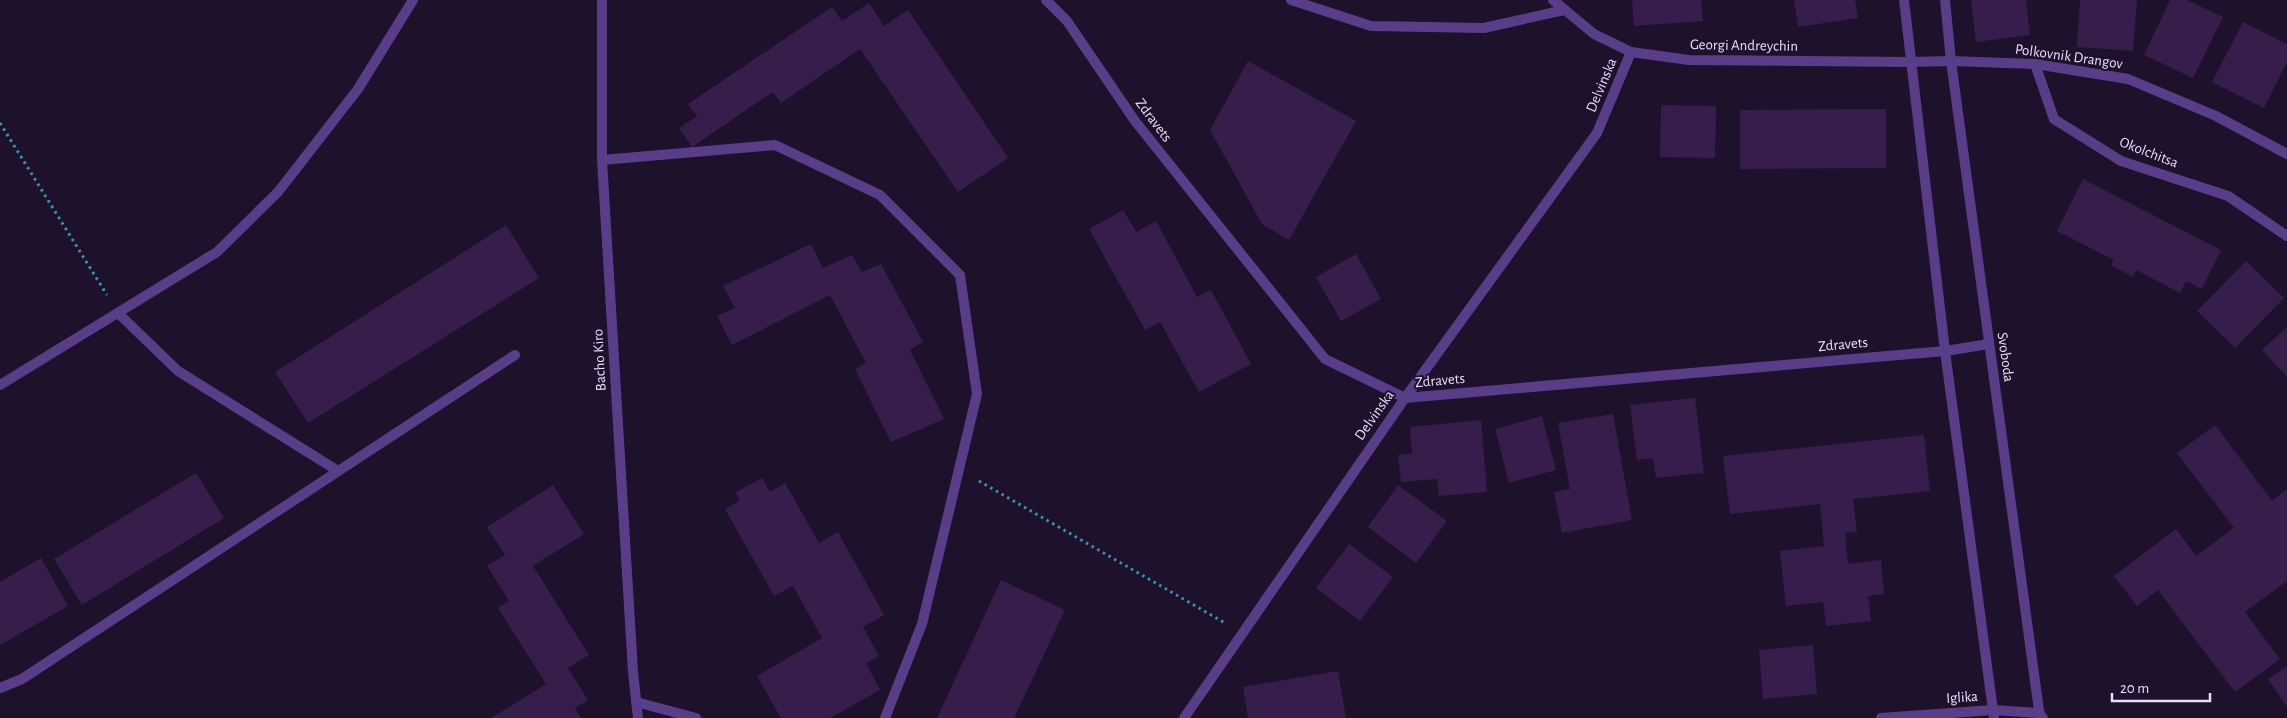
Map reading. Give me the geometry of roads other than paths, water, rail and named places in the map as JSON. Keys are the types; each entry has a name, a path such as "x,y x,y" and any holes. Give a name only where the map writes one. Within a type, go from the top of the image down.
{"street":[{"path":"0,386 216,252 278,192 358,89 413,0"},
{"name":"Bacho Kiro","path":"602,0 602,160 638,718"},
{"name":"Zdravets","path":"1046,0 1067,20 1135,122 1325,359 1404,398 1945,350 1989,344"},
{"path":"1291,0 1371,26 1484,28 1564,10"},
{"name":"Georgi Andreychin","path":"1553,0 1594,34 1631,52 1689,60 1951,61"},
{"path":"1904,0 1945,350 1994,714"},
{"name":"Svoboda","path":"1946,0 1951,61 2041,716"},
{"name":"Delvinska","path":"1184,718 1404,398 1597,133 1631,52"},
{"name":"Polkovnik Drangov","path":"1951,61 2035,64 2128,79 2216,116 2287,154"},
{"name":"Okolchitsa","path":"2035,64 2054,119 2122,161 2228,196 2287,236"},
{"path":"602,160 776,145 880,195 960,275 977,394 922,624 885,718"},
{"path":"118,313 178,371 338,471"},
{"path":"0,688 22,679 514,355"},
{"path":"636,702 696,718"},
{"name":"Iglika","path":"1881,718 1994,714 2041,716"}]}
